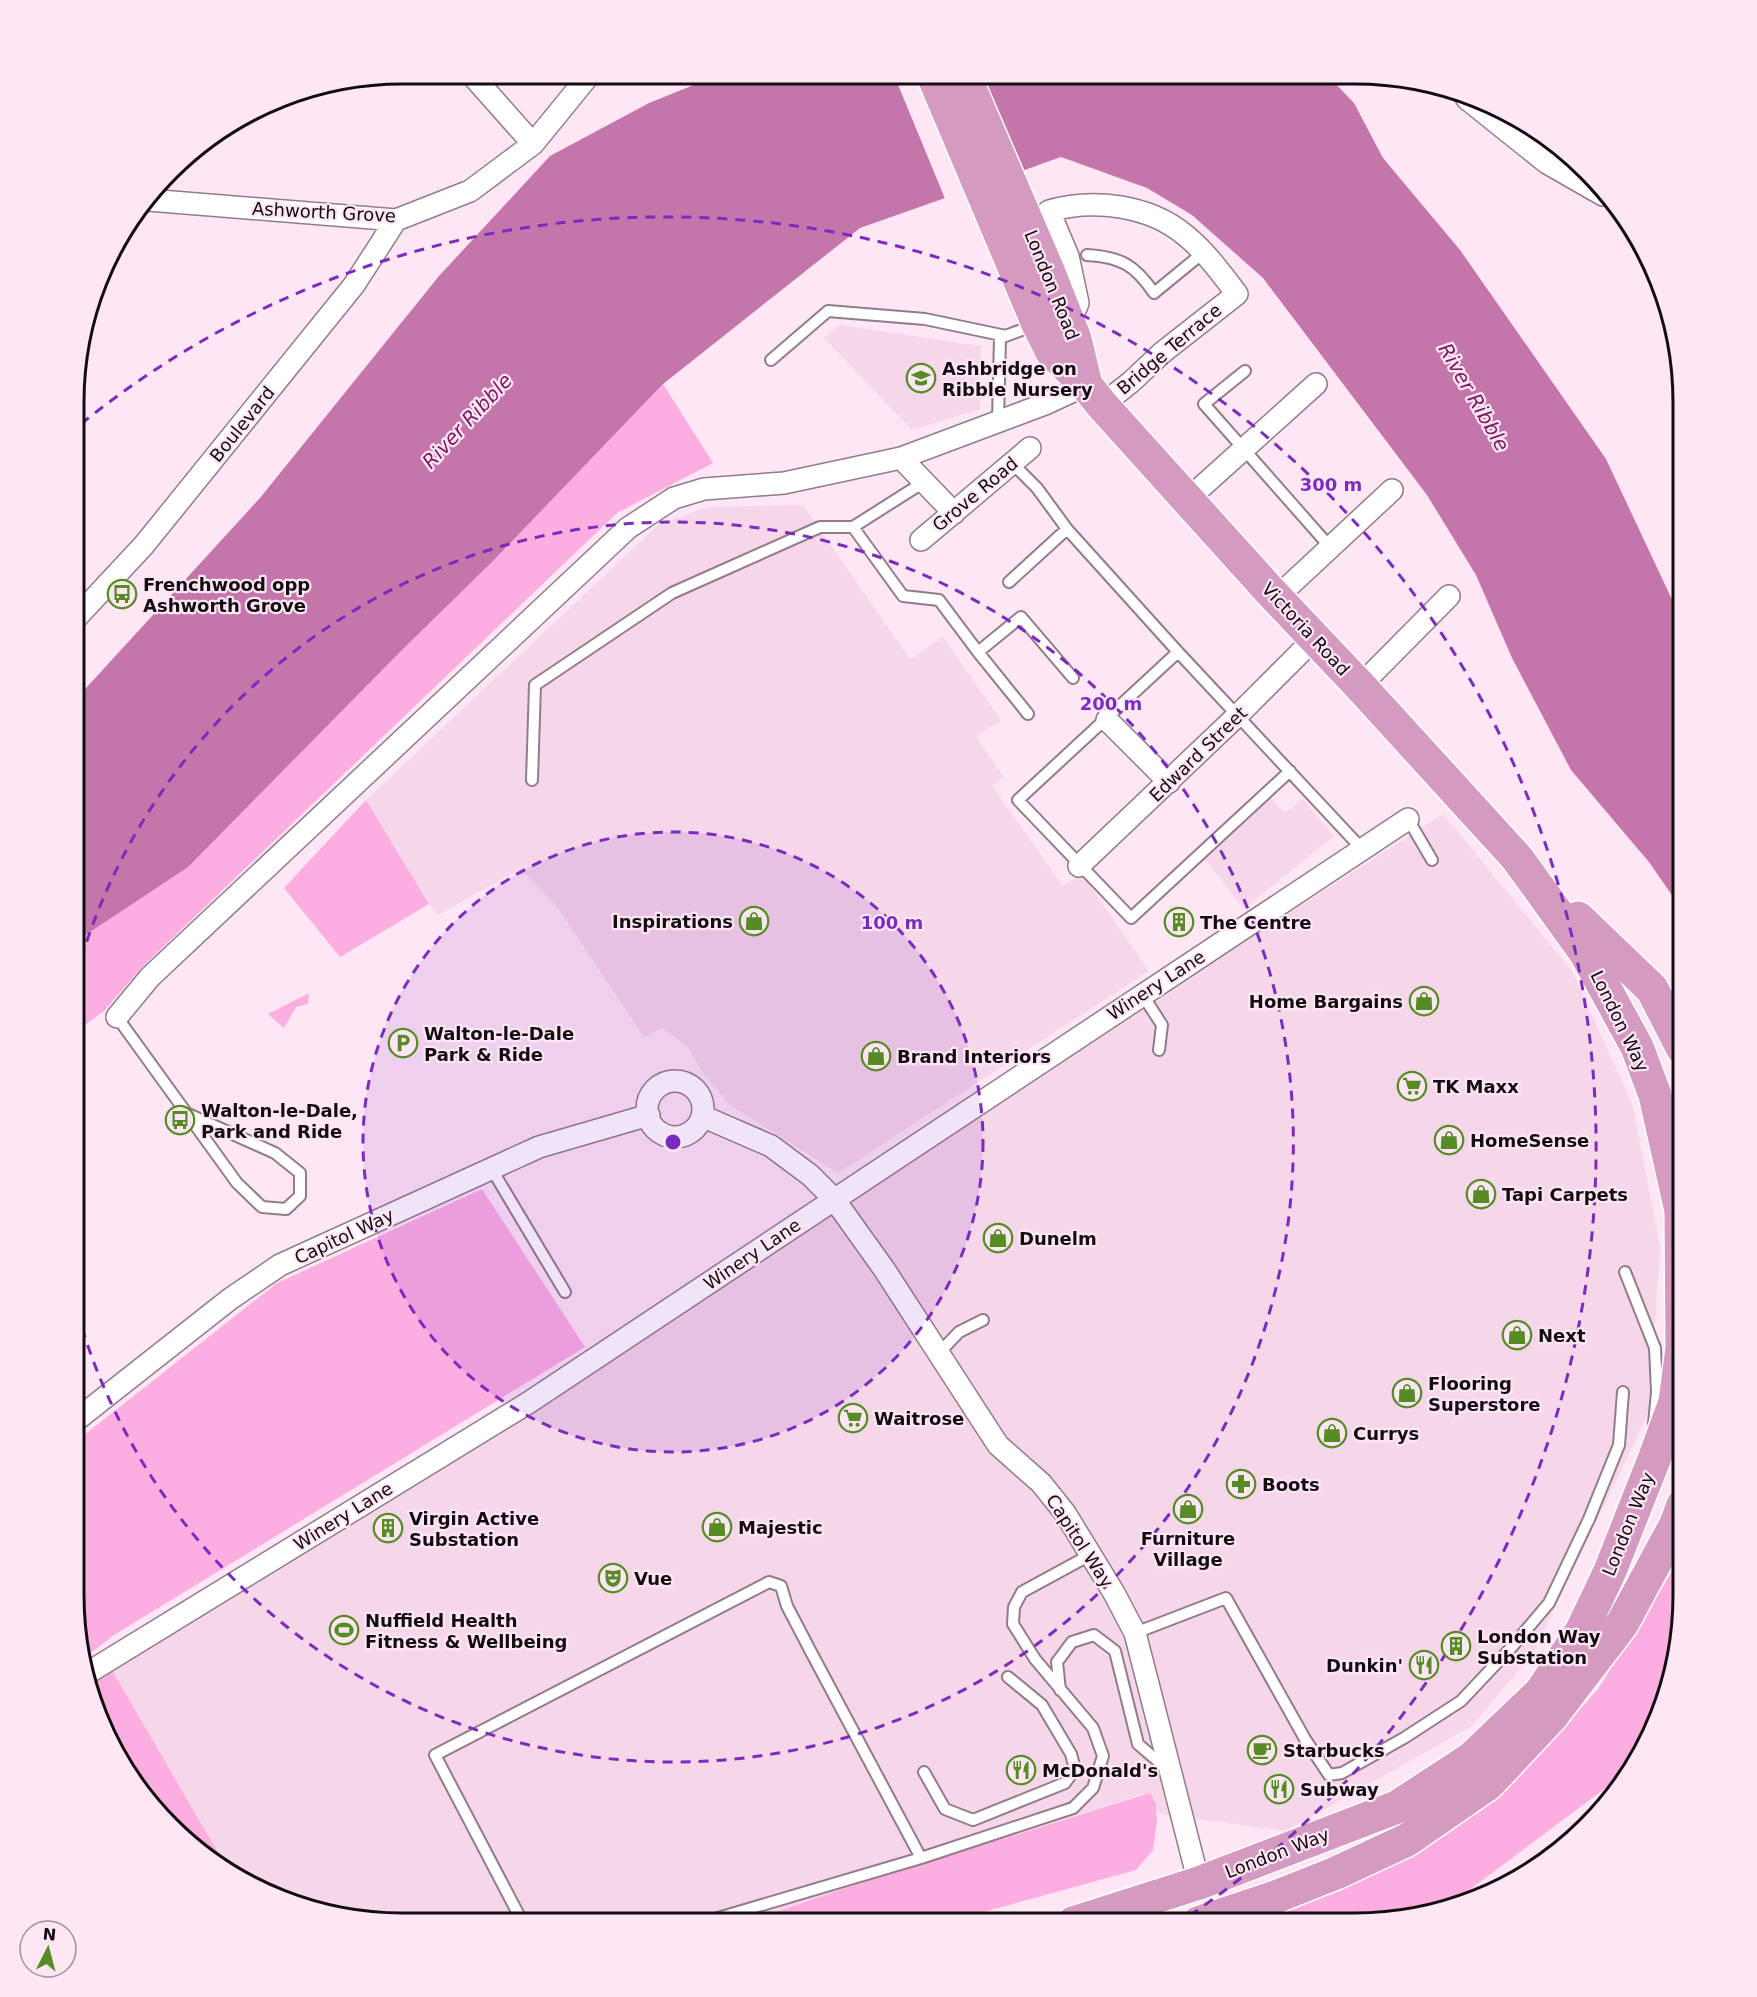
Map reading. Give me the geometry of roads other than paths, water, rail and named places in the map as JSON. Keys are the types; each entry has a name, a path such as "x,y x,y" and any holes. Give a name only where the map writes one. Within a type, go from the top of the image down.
{"highway":[{"path":"938,84 994,184"},
{"path":"966,84 994,184"},
{"name":"London Road","path":"994,184 1053,325 1052,352 1094,395"},
{"name":"Victoria Road","path":"1094,395 1276,598 1528,872"},
{"name":"London Way","path":"1528,872 1652,989 1673,1030"},
{"name":"London Way","path":"1528,872 1585,952 1637,1047 1655,1095 1673,1175"},
{"name":"London Way","path":"1104,1913 1199,1883 1396,1806 1472,1758 1541,1692 1581,1632 1610,1571 1673,1408"},
{"name":"London Way","path":"1229,1913 1326,1877 1407,1840 1488,1784 1551,1717 1622,1624 1673,1530"},
{"path":"1199,1883 1201,1913"}],"street":[{"path":"480,84 533,144"},
{"name":"Ashworth Grove","path":"156,201 396,220 470,191 533,144 582,84"},
{"path":"1480,109 1547,163 1590,187"},
{"path":"1053,325 1078,303 1068,256 1049,211 1064,207 1098,205 1136,211 1170,224 1204,252"},
{"name":"Boulevard","path":"84,609 144,545 354,285 396,220"},
{"name":"Bridge Terrace","path":"117,1017 150,977 628,528 674,498 704,489 784,483 901,458 1046,404 1094,395 1131,382 1163,352 1237,294 1204,252"},
{"path":"1187,500 1316,384"},
{"name":"Grove Road","path":"921,540 1030,448"},
{"path":"901,458 954,513"},
{"path":"1276,598 1392,490"},
{"path":"1359,686 1449,596"},
{"name":"Edward Street","path":"1079,866 1169,782 1314,639"},
{"path":"1107,720 1169,782"},
{"name":"Winery Lane","path":"95,1669 528,1403 1408,819"},
{"path":"678,1081 688,1084 700,1095 703,1106 702,1116 693,1130 684,1135 673,1136 658,1130 651,1122 649,1101 662,1085 678,1081"},
{"name":"Capitol Way","path":"84,1414 230,1299 280,1266 539,1147 649,1115"},
{"name":"Capitol Way","path":"702,1116 771,1146 810,1175 834,1199 884,1269 998,1445 1041,1483 1065,1513 1114,1593 1135,1633 1199,1883"}],"lane":[{"path":"1087,255 1124,261 1143,276 1154,293 1204,252"},
{"path":"771,360 828,311 926,319 1006,336"},
{"path":"998,422 999,338 1053,325"},
{"path":"1245,371 1204,404 1330,547"},
{"path":"1012,463 1037,488 1067,529 1178,652 1363,850"},
{"path":"532,780 536,686 672,593 820,527 853,527 924,482"},
{"path":"853,527 903,596 939,600 1028,714"},
{"path":"1009,582 1067,529"},
{"path":"978,652 1021,617 1073,678"},
{"path":"1178,652 1018,800 1079,866 1131,918 1290,771"},
{"path":"1408,819 1432,860"},
{"path":"1142,994 1162,1025 1159,1050"},
{"path":"117,1017 237,1183 262,1207 286,1209 300,1196 300,1173 275,1152 188,1114"},
{"path":"491,1168 565,1292"},
{"path":"1625,1272 1655,1348 1657,1392 1653,1421 1655,1457"},
{"path":"939,1353 959,1332 984,1320"},
{"path":"1135,1633 1226,1598 1305,1739 1329,1775 1342,1773 1404,1738 1461,1701 1549,1603 1590,1519 1619,1445 1623,1392"},
{"path":"735,1913 921,1858 1073,1808 1093,1788 1103,1756 1093,1728 1035,1659 1013,1624 1014,1607 1022,1592 1090,1555"},
{"path":"518,1913 435,1755 770,1582 781,1586 787,1606 921,1858"},
{"path":"1060,1690 1057,1662 1072,1642 1094,1635 1115,1651 1138,1744 1172,1774"},
{"path":"924,1772 945,1809 973,1820 1065,1784 1075,1769 1071,1754 1042,1705 1008,1677"}],"water":[{"name":"River Ribble","path":"696,84 1336,84 1354,103 1383,158 1460,250 1606,459 1673,602 1673,897 1649,862 1571,770 1512,658 1476,575 1427,495 1263,278 1192,215 1147,188 1061,157 860,228 663,384 494,560 188,867 84,936 84,690 260,498 439,276 550,156 649,103"}],"place":[{"name":"Ashbridge on Ribble Nursery","path":"921,378"},
{"name":"Frenchwood opp Ashworth Grove","path":"122,594"},
{"name":"Inspirations","path":"754,921"},
{"name":"The Centre","path":"1179,922"},
{"name":"Home Bargains","path":"1424,1001"},
{"name":"Walton-le-Dale Park & Ride","path":"403,1043"},
{"name":"Brand Interiors","path":"876,1056"},
{"name":"TK Maxx","path":"1412,1086"},
{"name":"Walton-le-Dale, Park and Ride","path":"180,1120"},
{"name":"HomeSense","path":"1449,1140"},
{"name":"Tapi Carpets","path":"1481,1194"},
{"name":"Dunelm","path":"998,1238"},
{"name":"Next","path":"1517,1335"},
{"name":"Flooring Superstore","path":"1407,1393"},
{"name":"Waitrose","path":"853,1418"},
{"name":"Currys","path":"1332,1433"},
{"name":"Boots","path":"1241,1484"},
{"name":"Furniture Village","path":"1188,1509"},
{"name":"Majestic","path":"717,1527"},
{"name":"Virgin Active Substation","path":"388,1528"},
{"name":"Vue","path":"613,1578"},
{"name":"Nuffield Health Fitness & Wellbeing","path":"344,1630"},
{"name":"London Way Substation","path":"1456,1646"},
{"name":"Dunkin'","path":"1424,1665"},
{"name":"Starbucks","path":"1262,1750"},
{"name":"McDonald's","path":"1021,1770"},
{"name":"Subway","path":"1279,1789"}]}
